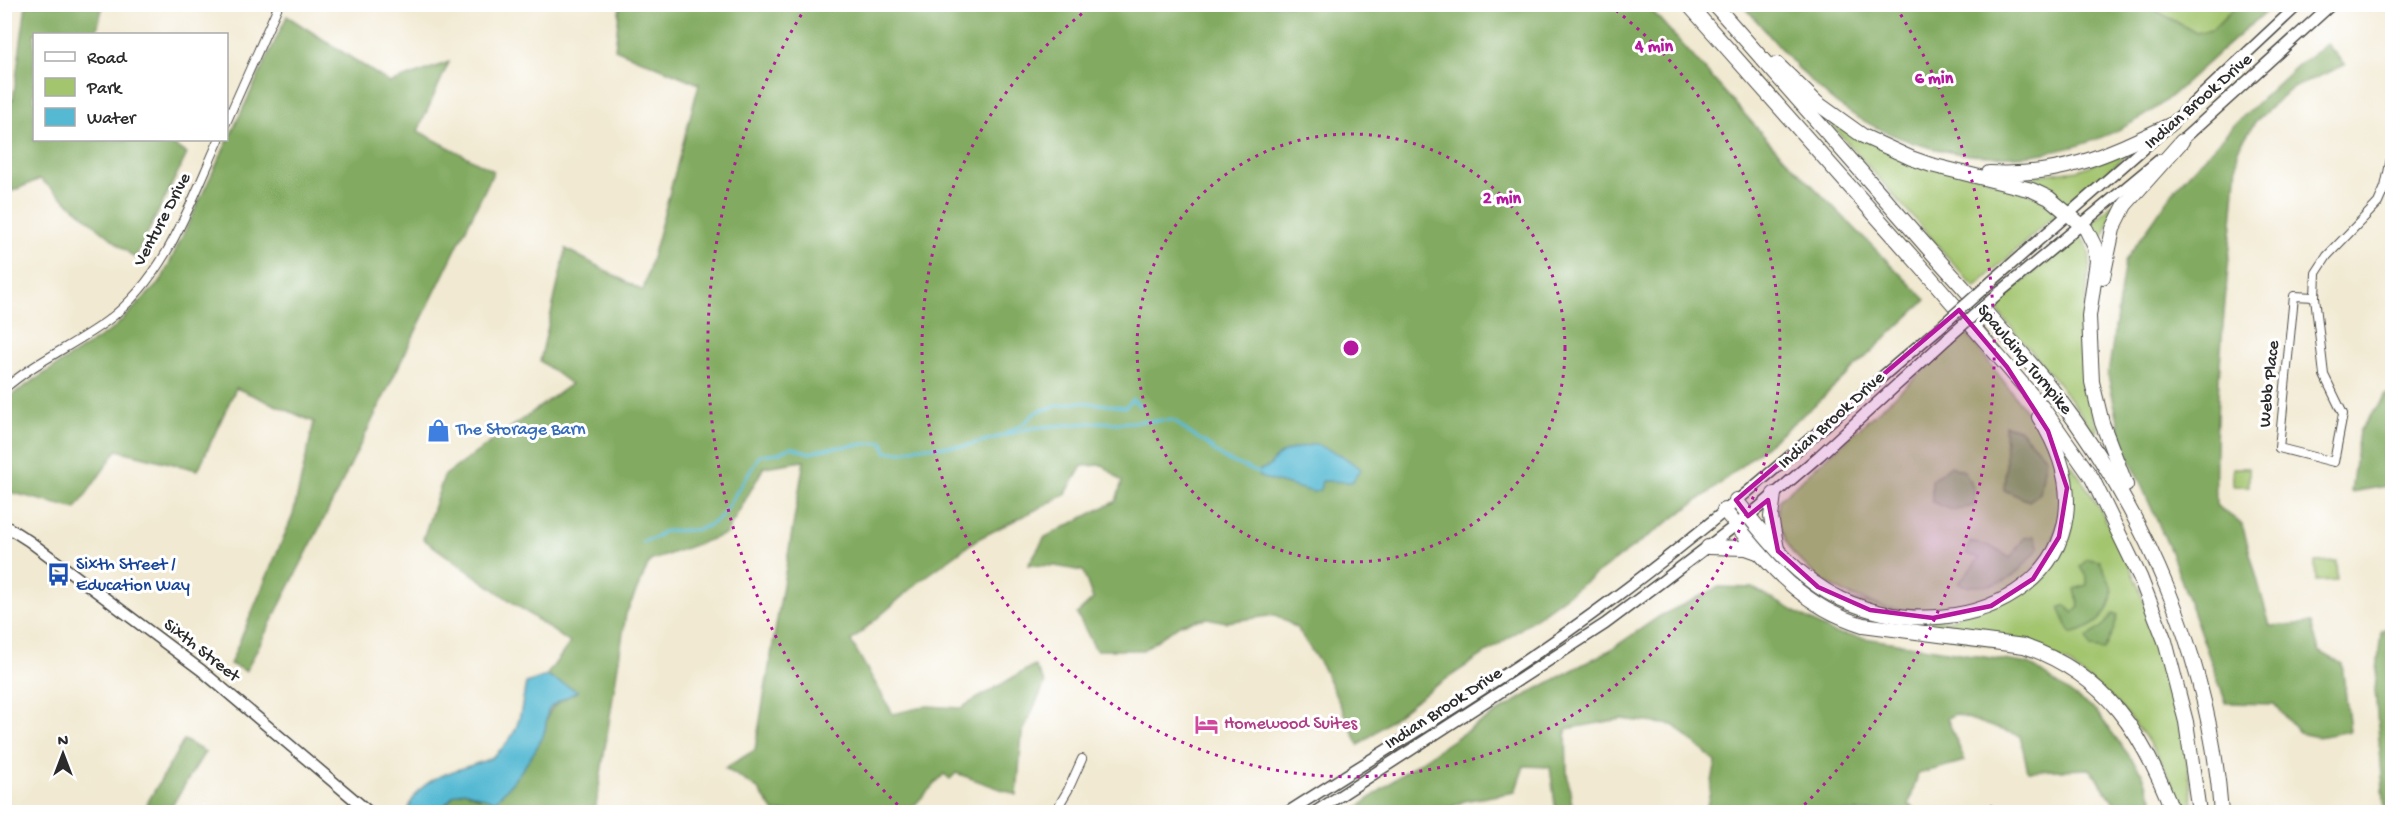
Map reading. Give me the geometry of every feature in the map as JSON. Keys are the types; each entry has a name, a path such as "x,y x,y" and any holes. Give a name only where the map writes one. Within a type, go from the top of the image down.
{"highway":[{"name":"Spaulding Turnpike","path":"1688,4 2042,407 2092,478 2143,585 2164,641 2186,722 2199,813"},
{"name":"Spaulding Turnpike","path":"1714,4 2052,390 2109,470 2166,584 2197,677 2212,740 2221,813"},
{"path":"1745,39 1771,58 1834,117 1863,136 1911,158 2032,190 2049,198 2074,219 2092,239 2096,254 2089,316 2091,374 2107,438 2127,487 2133,514"},
{"path":"1969,174 2021,174 2068,167 2112,152 2170,125"},
{"path":"2091,328 2097,317 2110,241 2125,205 2182,141"},
{"path":"1736,501 1778,551 1804,575 1839,599 1900,617 1950,617 2003,601 2024,587 2041,569 2055,548 2063,525 2067,488 2063,464 2054,441 2007,367"},
{"path":"1774,494 1771,518 1778,551"},
{"path":"1724,510 1777,573 1799,593 1839,618 1863,625 2024,646 2069,666 2127,718 2152,761 2173,813"},
{"path":"1708,547 1746,548 1762,554"}],"main road":[{"name":"Indian Brook Drive","path":"1315,813 1605,624 1748,516 1843,435 2000,292 2170,125 2300,4"},
{"name":"Indian Brook Drive","path":"1288,813 1549,645 1648,572 1736,501 1991,282 2182,141 2332,4"},
{"name":"Sixth Street","path":"4,525 29,541 201,670 369,813"}],"street":[{"path":"228,119 279,4"},
{"name":"Venture Drive","path":"4,389 109,320 140,291 159,266 174,238 219,141"},
{"name":"Webb Place","path":"2315,297 2294,296 2278,448 2334,462 2343,414 2324,375 2314,283 2320,265 2378,203 2385,187 2392,154"},
{"path":"1054,813 1068,790 1082,759"}],"highlighted area":[{"path":"1959,310 2007,367 2048,431 2067,488 2059,537 2033,579 1991,606 1933,618 1870,610 1818,587 1778,551 1768,500 1748,516 1736,500"}],"green space":[{"path":"26,5 103,5 96,33 33,33 33,141 168,141 187,154 135,258 40,179 5,194 5,99 13,100"},
{"path":"620,5 1647,5 1773,146 1926,300 1817,403 1715,488 1501,643 1428,691 1359,745 1323,668 1297,628 1276,615 1226,622 1207,618 1181,624 1143,650 1096,650 1077,614 1093,599 1083,571 1055,566 1028,565 1045,537 1116,501 1122,482 1103,465 1082,466 1065,495 976,540 920,581 851,641 893,714 927,706 961,708 1034,665 1045,683 1022,734 1017,795 956,773 950,779 944,774 908,812 774,812 758,789 725,768 755,750 804,461 764,467 726,534 650,561 626,614 595,812 439,812 454,795 464,791 480,798 545,730 551,710 577,691 546,676 570,643 423,539 444,476 571,384 540,361 566,249 643,291 699,84 615,49"},
{"path":"1743,5 2146,5 2196,33 2212,30 2237,5 2274,5 2166,101 2113,132 2074,147 2034,155 1992,156 1951,152 1911,142 1873,126 1837,104 1811,82"},
{"path":"2146,5 2237,5 2212,30 2196,33"},
{"path":"287,16 390,83 449,62 418,131 494,171 326,515 246,671 230,664 293,515 314,422 236,388 198,470 117,450 76,509 5,491 5,404 13,394 113,329 161,281"},
{"path":"2327,44 2345,65 2291,89 2255,122 2238,149 2220,371 2216,460 2216,505 2242,524 2270,626 2311,623 2319,651 2342,664 2350,731 2318,737 2299,733 2274,704 2226,703 2171,552 2123,444 2108,375 2125,261 2176,188 2233,126 2298,65"},
{"path":"1834,122 1847,131 2037,196 2056,211 2056,214 1975,288 1831,124"},
{"path":"2126,152 2128,154 2069,206 2017,181 2017,178 2078,170"},
{"path":"2118,199 2102,241 2091,224"},
{"path":"2078,233 2088,247 2090,259 2081,352 2086,393 2098,430 2094,432 2058,383 1994,307"},
{"path":"1966,332 2049,441 2054,451 2062,509 2051,545 2030,575 1991,601 1931,612 1886,608 1844,593 1818,578 1792,552 1777,519 1779,500"},
{"path":"2392,392 2392,485 2351,492 2359,431 2386,395"},
{"path":"2005,425 2019,429 2046,458 2040,493 2029,501 2004,490"},
{"path":"2071,464 2125,557 2153,624 2182,727 2194,812 2183,812 2165,768 2144,735 2115,701 2066,662 1867,619 1840,609 1806,589 1776,560 1778,559 1820,593 1948,621 2047,568 2070,476 2068,465"},
{"path":"1950,466 1964,471 1974,489 1974,506 1952,510 1932,502 1932,480"},
{"path":"2233,468 2249,468 2249,486 2233,486"},
{"path":"2034,536 2039,548 2012,576 1988,585 1967,586 1958,583 1980,558 1966,554 1970,542 1990,546 2010,558 2024,538"},
{"path":"2087,559 2100,561 2111,584 2111,600 2099,620 2086,629 2071,634 2059,608 2066,605 2073,613 2079,607 2075,589 2087,585 2087,578 2080,567"},
{"path":"2336,561 2337,580 2316,581 2315,562"},
{"path":"1719,587 1753,588 1833,633 2029,664 2096,711 2142,773 2158,812 2119,812 2090,769 2028,771 2020,736 1955,714 1947,718 1965,761 1918,774 1909,804 1920,812 1709,812 1706,811 1716,762 1673,725 1621,719 1566,729 1567,772 1573,812 1556,812 1550,767 1524,766 1515,792 1464,801 1441,812 1352,812 1399,776 1462,734 1533,691 1610,650 1660,616"},
{"path":"2113,613 2118,615 2104,650 2091,648 2087,638 2105,624"},
{"path":"2392,624 2392,812 2385,812 2375,690 2381,632"},
{"path":"184,740 205,752 168,812 142,812"}],"water":[{"path":"1315,444 1341,455 1361,469 1352,482 1322,481 1320,490 1313,492 1259,477 1260,470 1270,466 1273,460 1283,453"},
{"path":"546,676 578,691 548,710 545,730 537,747 500,796 494,801 464,791 454,795 439,812 408,812 420,789 430,782 453,771 489,759 497,753 516,728 526,683"}],"waterway":[{"path":"1006,433 1023,424 1036,412 1056,406 1081,402 1125,407 1133,399 1139,406"},
{"path":"642,542 655,538 662,532 698,529 712,523 721,517 760,455 778,453 791,447 810,453 823,449 883,442 886,452 903,452 919,447 965,446 1031,428 1099,422 1169,420 1175,421 1223,458 1259,473"}],"place":[{"name":"The Storage Barn","path":"438,430"},
{"name":"Sixth Street / Education Way","path":"58,575"},
{"name":"Homewood Suites","path":"1206,724"}]}
